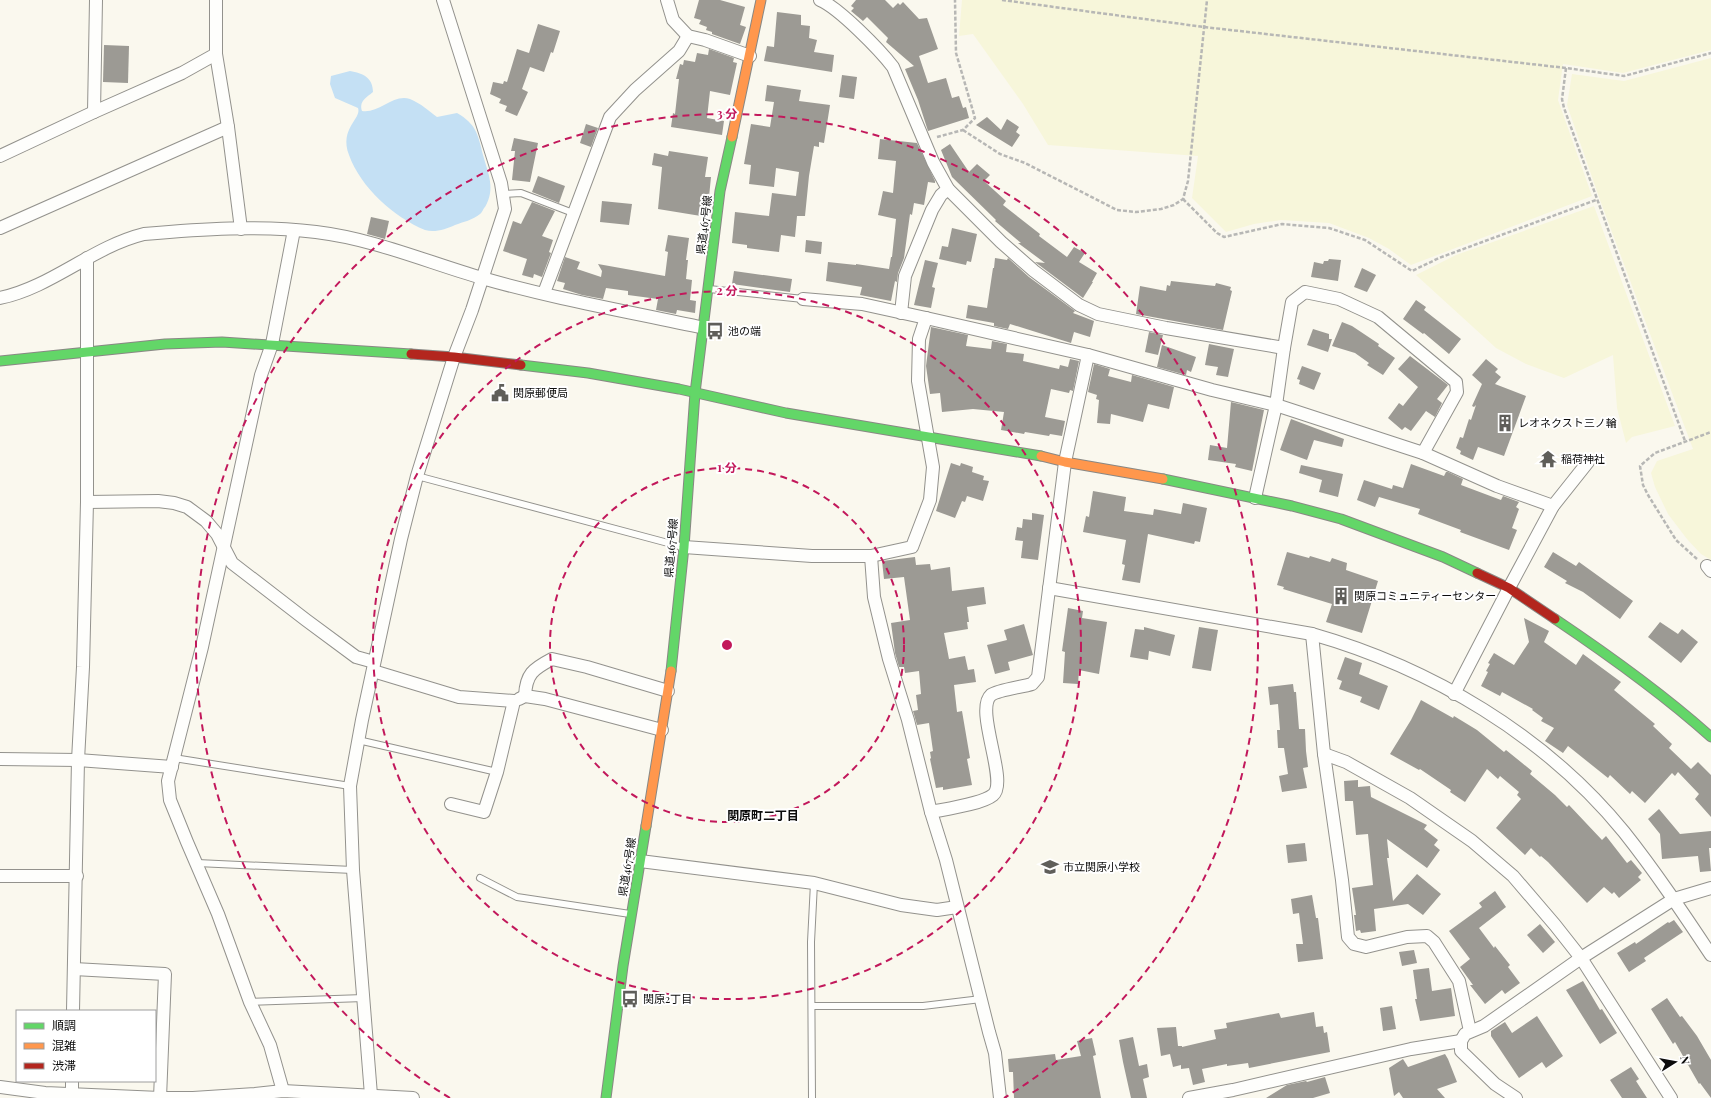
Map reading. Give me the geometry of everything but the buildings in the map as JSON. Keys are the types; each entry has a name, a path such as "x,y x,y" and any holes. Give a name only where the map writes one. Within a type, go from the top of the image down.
{"street":[{"path":"94,112 96,0"},
{"path":"216,0 216,54 228,127 241,229"},
{"path":"371,1095 353,870 350,786 358,740 401,539 417,476 454,356 472,310 505,209 504,194 499,176 443,0"},
{"path":"667,0 673,20 688,36 705,40 750,56"},
{"name":"県道467号線","path":"606,1098 617,1006 631,914 668,691 684,547 695,393 720,191 761,0"},
{"path":"820,0 834,8 845,18 884,55 893,67 933,162 948,189 1034,271 1079,305 1098,314 1166,328 1284,348"},
{"path":"544,293 610,117 636,90 679,51 688,36"},
{"path":"0,156 182,73 216,54"},
{"path":"0,228 228,127"},
{"path":"901,313 905,276 932,210 941,195 948,189"},
{"path":"0,298 12,296 34,287 69,270 87,258 129,238 144,234 241,229 294,230 317,232 362,240 453,267 482,278 704,328"},
{"path":"284,1091 270,1045 250,1002 218,914 170,800 168,781 202,647 261,375 272,344 294,230"},
{"path":"73,1010 77,876 78,760 83,666 87,502 87,258"},
{"path":"1255,498 1276,405 1292,302 1305,292 1339,299 1378,317 1456,382 1457,392 1423,453"},
{"path":"803,299 862,304 926,318 1088,355 1212,390 1276,405 1423,453 1497,486 1553,506"},
{"path":"684,547 812,556 871,556 912,547 930,500 933,467 918,381 920,339 926,318"},
{"path":"0,361 165,344 222,342 454,356 588,373 695,393 786,413 1175,481 1255,498 1341,519 1443,557 1509,588 1623,665 1680,709 1711,737"},
{"path":"931,812 986,799 994,794 997,787 986,706 990,696 997,692 1032,684 1038,677 1065,462 1088,355"},
{"path":"1454,694 1553,506 1588,462"},
{"path":"87,502 158,501 174,503 186,507 206,522 224,546 232,563 356,657 374,667 459,697 545,699 662,730"},
{"path":"871,556 874,597 889,659 908,720 931,812 946,860 995,1053 1000,1098"},
{"path":"1049,588 1312,634 1377,655 1454,694 1504,723 1548,757 1585,790 1623,832 1674,899 1711,955"},
{"path":"1312,634 1324,754 1342,880 1348,937 1354,944 1366,947 1407,937 1427,936 1434,942 1459,981 1470,1031"},
{"path":"451,804 484,812 519,699 534,668 552,659 587,666 668,691"},
{"path":"1324,754 1346,762 1410,798 1472,841 1513,876 1581,958 1671,1098"},
{"path":"0,759 173,763"},
{"path":"640,861 814,883 900,905 937,910 957,907"},
{"path":"0,876 77,876"},
{"path":"1516,1098 1495,1084 1461,1051 1461,1041 1465,1034 1484,1026 1581,958 1674,899 1711,888"},
{"path":"74,969 166,974 160,1098"},
{"path":"1189,1098 1233,1090 1411,1049 1461,1041"},
{"path":"72,1082 72,1096"},
{"path":"0,1087 72,1096 160,1098 240,1095 284,1091 412,1098"}],"lane":[{"path":"504,194 520,193 574,213"},
{"path":"709,288 803,299"},
{"path":"417,476 684,547"},
{"path":"358,740 497,772"},
{"path":"173,763 350,786"},
{"path":"197,863 353,870"},
{"path":"480,878 517,897 631,914"},
{"path":"812,1098 810,942 814,883"},
{"path":"250,1002 364,998"},
{"path":"812,1006 923,1006 981,999"}],"path":[{"path":"924,140 964,130 975,118 956,53 955,0"},
{"path":"1002,0 1204,27 1566,68 1624,76 1711,53"},
{"path":"964,130 1000,154 1025,163 1117,210 1136,212 1161,209 1174,205 1183,199 1188,181 1207,0"},
{"path":"1566,68 1562,99 1564,108 1596,200 1685,441"},
{"path":"1183,199 1217,234 1224,237 1282,224 1329,228 1366,240 1412,271 1439,258 1596,200"},
{"path":"1709,569 1684,549 1676,540 1648,495 1643,484 1640,466 1655,453 1711,432"}],"green space":[{"path":"962,0 1711,0 1711,50 1623,73 1563,64 1558,100 1592,196 1411,265 1389,249 1369,238 1329,223 1281,220 1254,224 1226,232 1192,198 1198,156 1048,145 1023,104 973,34 959,36"},
{"path":"1711,58 1711,560 1701,554 1687,539 1668,514 1655,487 1651,473 1657,461 1693,449 1600,200 1567,105 1572,74 1624,81"},
{"path":"1594,206 1675,426 1632,437 1626,443 1617,408 1613,355 1564,378 1526,364 1496,348 1416,275 1456,255"}],"water":[{"path":"350,71 359,73 366,77 373,87 373,92 362,102 362,111 374,110 392,101 404,98 410,99 424,107 437,117 457,113 468,121 478,135 491,187 488,200 481,213 471,219 444,229 437,231 425,230 390,209 370,190 354,167 347,146 349,131 357,116 358,108 335,98 330,84 331,76"}],"traffic: fast":[{"path":"671,671 684,547 695,393 720,191 732,137"},
{"path":"0,361 165,344 222,342 411,354"},
{"path":"521,365 588,373 679,389 786,413 1041,456"},
{"path":"1163,479 1292,506 1341,519 1443,557 1477,573"},
{"path":"1555,619 1635,675 1674,705 1711,737"},
{"path":"606,1098 623,966 646,826"}],"traffic: slow":[{"path":"732,137 761,0"},
{"path":"1041,456 1065,462 1163,479"},
{"path":"646,826 671,671"}],"traffic: jam":[{"path":"411,354 454,357 521,365"},
{"path":"1477,573 1509,588 1555,619"}],"place":[{"name":"池の端","path":"715,331"},
{"name":"関原郵便局","path":"500,393"},
{"name":"レオネクスト三ノ輪","path":"1505,423"},
{"name":"稲荷神社","path":"1548,459"},
{"name":"関原コミュニティーセンター","path":"1341,596"},
{"name":"市立関原小学校","path":"1050,867"},
{"name":"関原2丁目","path":"630,999"}],"district":[{"name":"関原町二丁目","path":"763,816"}]}
